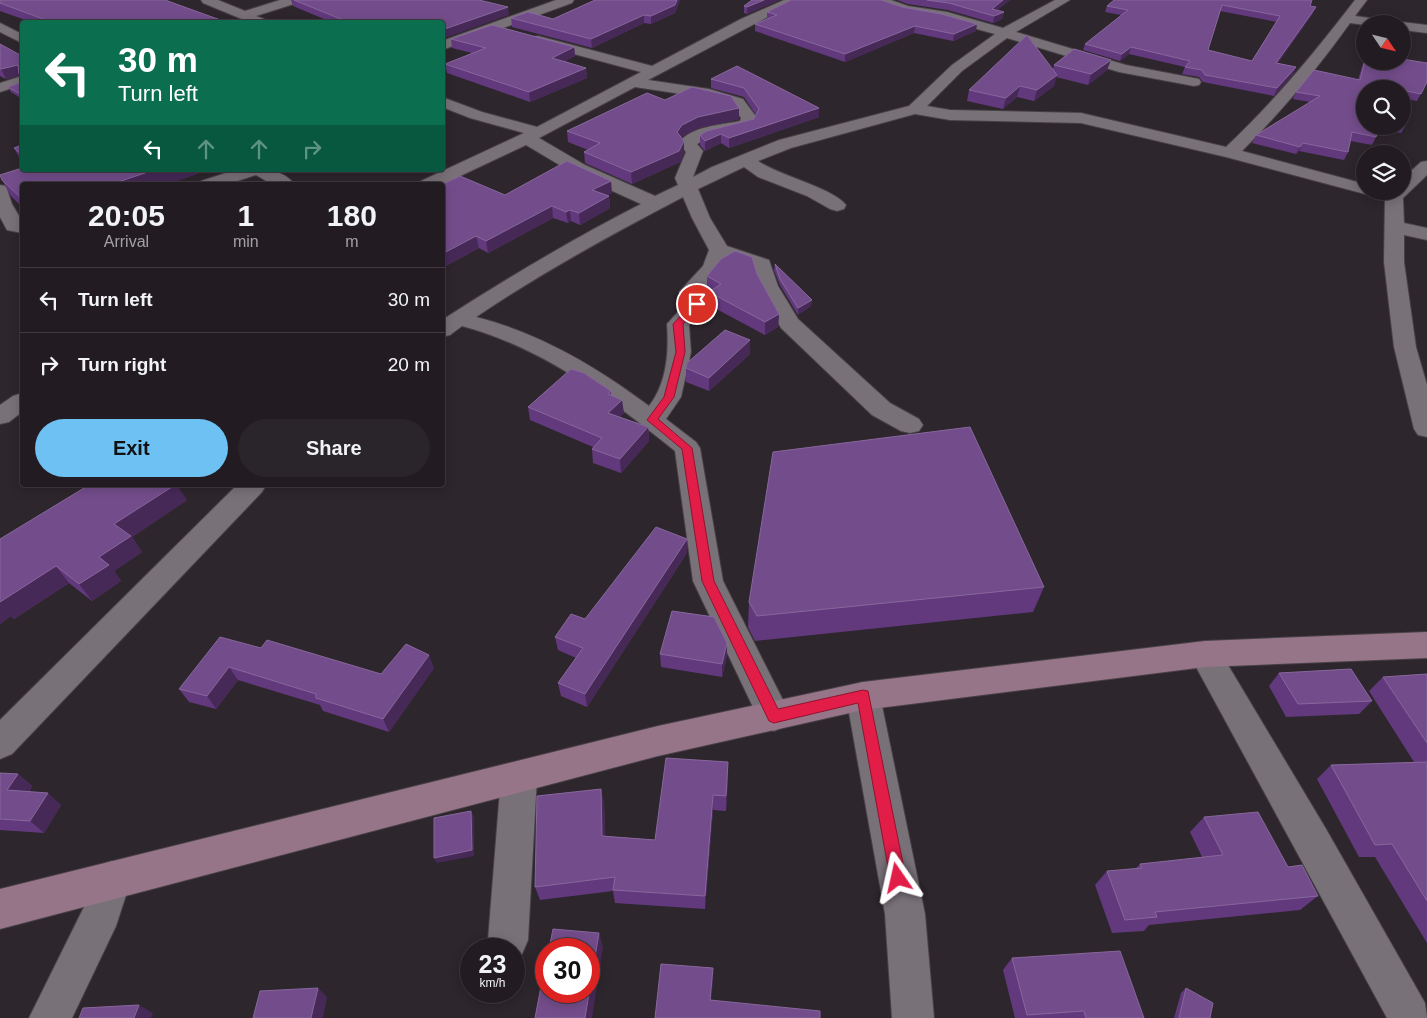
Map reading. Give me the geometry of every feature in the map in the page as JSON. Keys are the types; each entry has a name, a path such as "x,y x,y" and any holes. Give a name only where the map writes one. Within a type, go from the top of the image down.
{"street":[{"path":"207,0 254,20"},
{"path":"243,16 293,0"},
{"path":"445,45 568,0"},
{"path":"878,0 906,9 942,15 1124,69 1194,82"},
{"path":"915,108 957,68 1005,33 1064,0"},
{"path":"1230,153 1256,128 1326,47 1361,0"},
{"path":"762,3 787,3"},
{"path":"433,182 533,135 746,22 787,3"},
{"path":"1346,19 1356,20"},
{"path":"0,27 20,39"},
{"path":"1411,27 1427,29"},
{"path":"493,28 654,70"},
{"path":"0,88 20,81"},
{"path":"634,82 709,94 738,102 748,118 747,124 700,135 687,143 710,151 739,151 767,145 785,144"},
{"path":"445,102 533,135 579,169 613,186 655,203"},
{"path":"451,324 504,289 601,232 688,186 785,144 915,108 950,115 1081,118 1230,153 1356,187"},
{"path":"710,151 684,178 701,218 719,250 762,264 768,286 789,323 881,409 910,425"},
{"path":"745,160 764,174 813,192 837,205"},
{"path":"1411,178 1427,166"},
{"path":"216,182 246,172"},
{"path":"263,172 281,182"},
{"path":"0,190 3,204 14,226 20,227"},
{"path":"1393,200 1394,262 1405,347 1427,429"},
{"path":"1395,226 1427,234"},
{"path":"0,237 20,232"},
{"path":"652,420 669,397 680,352 678,324 697,304 690,292 712,268 719,250"},
{"path":"451,324 491,327 571,364 652,420 687,448 708,581 774,716"},
{"path":"0,416 20,403"},
{"path":"0,743 251,487"},
{"path":"0,909 658,741 863,696 1205,654 1427,645"},
{"path":"1205,654 1313,842 1410,1018"},
{"path":"863,696 905,914 913,1018"},
{"path":"508,938 519,777"},
{"path":"50,1018 102,912 112,880"}],"building":[{"path":"0,0 165,0 220,20 46,20 0,3"},
{"path":"294,0 479,0 508,7 445,29 445,20 343,20"},
{"path":"595,0 677,0 675,5 651,16 644,15 591,39 511,18 528,12 553,19"},
{"path":"752,0 764,0 747,7 744,6"},
{"path":"791,0 881,0 902,7 941,14 977,24 954,34 915,26 845,54 755,24 777,15 767,12"},
{"path":"927,0 1003,0 992,9 1004,12 994,16 949,3"},
{"path":"1114,0 1312,0 1310,6 1316,7 1276,63 1296,67 1277,88 1205,75 1202,70 1185,67 1190,61 1131,47 1122,54 1085,44 1128,10 1107,6","holes":["1222,5 1280,16 1252,61 1208,50"]},
{"path":"492,25 574,47 552,58 586,68 529,92 445,64 486,48 451,39"},
{"path":"1027,35 1057,75 1037,90 1020,86 1006,98 969,90"},
{"path":"0,44 20,55 20,72 19,74 18,65 0,69"},
{"path":"1074,49 1111,60 1091,74 1054,65"},
{"path":"1411,60 1427,63 1427,82 1421,94 1411,92 1411,80 1360,80 1362,70 1411,70"},
{"path":"737,66 819,108 729,138 721,134 705,141 700,135 707,131 754,119 759,109 744,88 711,79"},
{"path":"1314,70 1360,80 1356,80 1356,133 1352,132 1348,152 1303,143 1300,147 1256,135 1320,96 1296,92"},
{"path":"20,83 20,94 8,87"},
{"path":"692,87 731,96 739,108 698,117 682,125 677,132 684,141 679,151 631,172 584,152 600,143 567,131 647,93 665,100"},
{"path":"20,146 20,153 14,148"},
{"path":"567,161 611,181 592,190 609,196 579,213 570,210 566,212 552,206 486,241 476,236 445,252 445,183 460,176 505,195"},
{"path":"20,169 20,172 148,172 118,182 20,182 20,197 2,180 0,175"},
{"path":"735,251 752,257 757,274 779,314 765,322 709,292 721,284 707,276 721,259"},
{"path":"775,264 812,300 798,308 780,279"},
{"path":"725,330 750,340 709,378 686,368 687,363"},
{"path":"571,369 584,373 611,391 608,394 622,400 608,413 648,427 620,459 592,449 602,438 528,407"},
{"path":"970,427 1044,587 757,616 749,602 773,452"},
{"path":"86,487 172,487 114,524 131,536 99,557 109,565 79,584 56,566 0,602 0,539"},
{"path":"656,527 687,539 585,694 558,683 583,648 555,637 571,614 585,619"},
{"path":"672,611 714,617 727,643 722,664 660,654"},
{"path":"220,637 261,648 267,640 381,674 406,644 429,655 383,719 316,698 316,694 229,667 207,696 179,689"},
{"path":"1351,669 1372,701 1298,704 1279,673"},
{"path":"1427,674 1427,743 1383,677"},
{"path":"666,758 728,762 726,796 713,795 705,896 613,890 615,877 535,887 537,796 601,789 602,836 655,840"},
{"path":"1427,762 1427,901 1392,844 1375,845 1331,765"},
{"path":"0,773 18,774 7,790 48,793 30,821 0,819"},
{"path":"471,811 472,850 434,858 434,818"},
{"path":"1258,812 1288,867 1302,865 1318,896 1155,912 1157,917 1125,920 1107,871 1142,868 1140,864 1223,855 1204,817"},
{"path":"553,929 599,933 598,938 551,938"},
{"path":"1120,951 1144,1018 1086,1018 1084,1011 1027,1015 1012,958"},
{"path":"661,964 713,968 710,1000 820,1011 820,1018 655,1018"},
{"path":"318,988 311,1018 253,1018 260,991"},
{"path":"1186,988 1213,1003 1210,1018 1179,1018"},
{"path":"538,1003 587,1003 585,1018 535,1018"},
{"path":"139,1005 134,1018 79,1018 83,1008"}],"route":[{"path":"697,304 678,324 680,352 669,397 652,420 687,448 708,581 774,716 863,696 898,878"}]}
